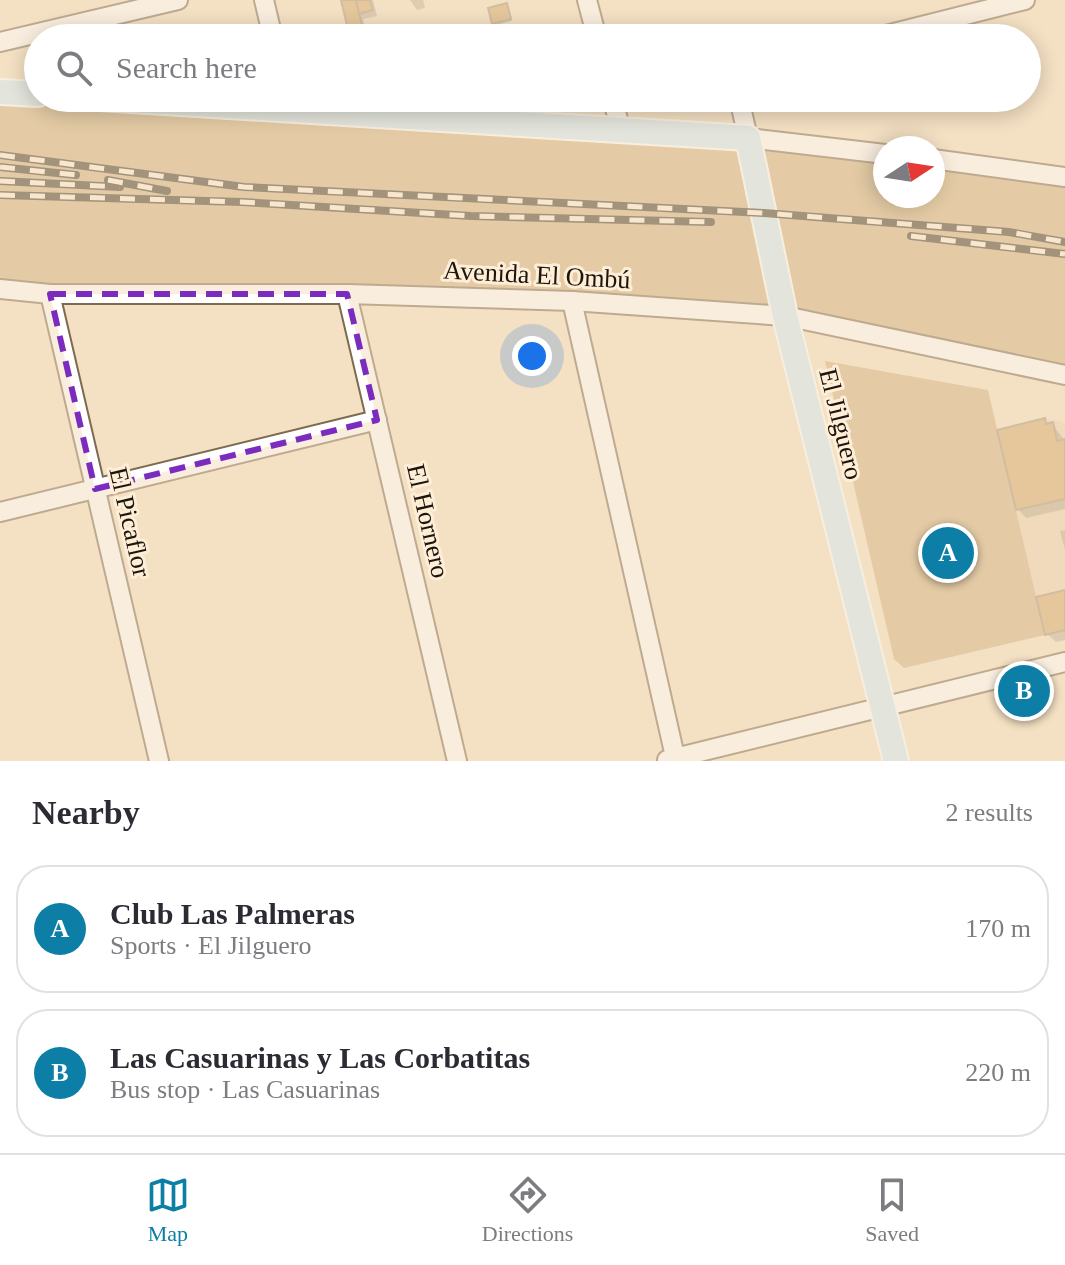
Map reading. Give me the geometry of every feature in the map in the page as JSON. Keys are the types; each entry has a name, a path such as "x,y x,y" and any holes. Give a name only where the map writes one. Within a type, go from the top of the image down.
{"main road":[{"path":"0,92 24,93"},
{"path":"393,112 748,138"},
{"name":"El Jilguero","path":"748,138 785,316 896,761"}],"street":[{"path":"76,24 178,0"},
{"path":"264,0 270,24"},
{"path":"587,0 593,24"},
{"path":"930,24 1025,0"},
{"path":"0,42 24,36"},
{"path":"616,112 621,130"},
{"name":"El Jilguero","path":"742,112 748,138"},
{"path":"748,138 873,153"},
{"path":"945,161 1065,177"},
{"name":"Avenida El Ombú","path":"0,289 50,294 347,294 572,301 785,316 1065,375"},
{"name":"El Picaflor","path":"50,294 159,761"},
{"name":"El Hornero","path":"347,294 457,761"},
{"path":"572,301 672,760 1065,662"},
{"path":"0,512 377,420"}],"highlighted area":[{"path":"50,294 347,294 377,420 95,489"}],"shaded area":[{"path":"0,92 24,96 24,112 296,112 873,153 873,208 945,208 945,161 1065,177 1065,375 785,315 0,289"},
{"path":"825,361 988,390 1045,635 904,668 894,659"},
{"path":"1045,418 1065,423 1065,630 1045,635 997,430"}],"building":[{"path":"341,0 356,0 362,24 347,24"},
{"path":"356,0 370,0 373,10 359,14"},
{"path":"507,3 511,19 492,24 488,8"},
{"path":"1045,418 1046,424 1053,422 1057,441 1065,439 1065,499 1016,510 997,430"},
{"path":"1065,590 1065,630 1045,635 1036,597"}],"railway":[{"path":"0,155 244,187 764,213 1009,232 1065,242"},
{"path":"0,167 76,175"},
{"path":"108,180 167,191"},
{"path":"0,181 120,187"},
{"path":"0,195 242,202 471,216 711,222"},
{"path":"911,236 1065,254"}],"place":[{"name":"Club Las Palmeras","path":"948,553"},
{"name":"Las Casuarinas y Las Corbatitas","path":"1024,691"}]}
